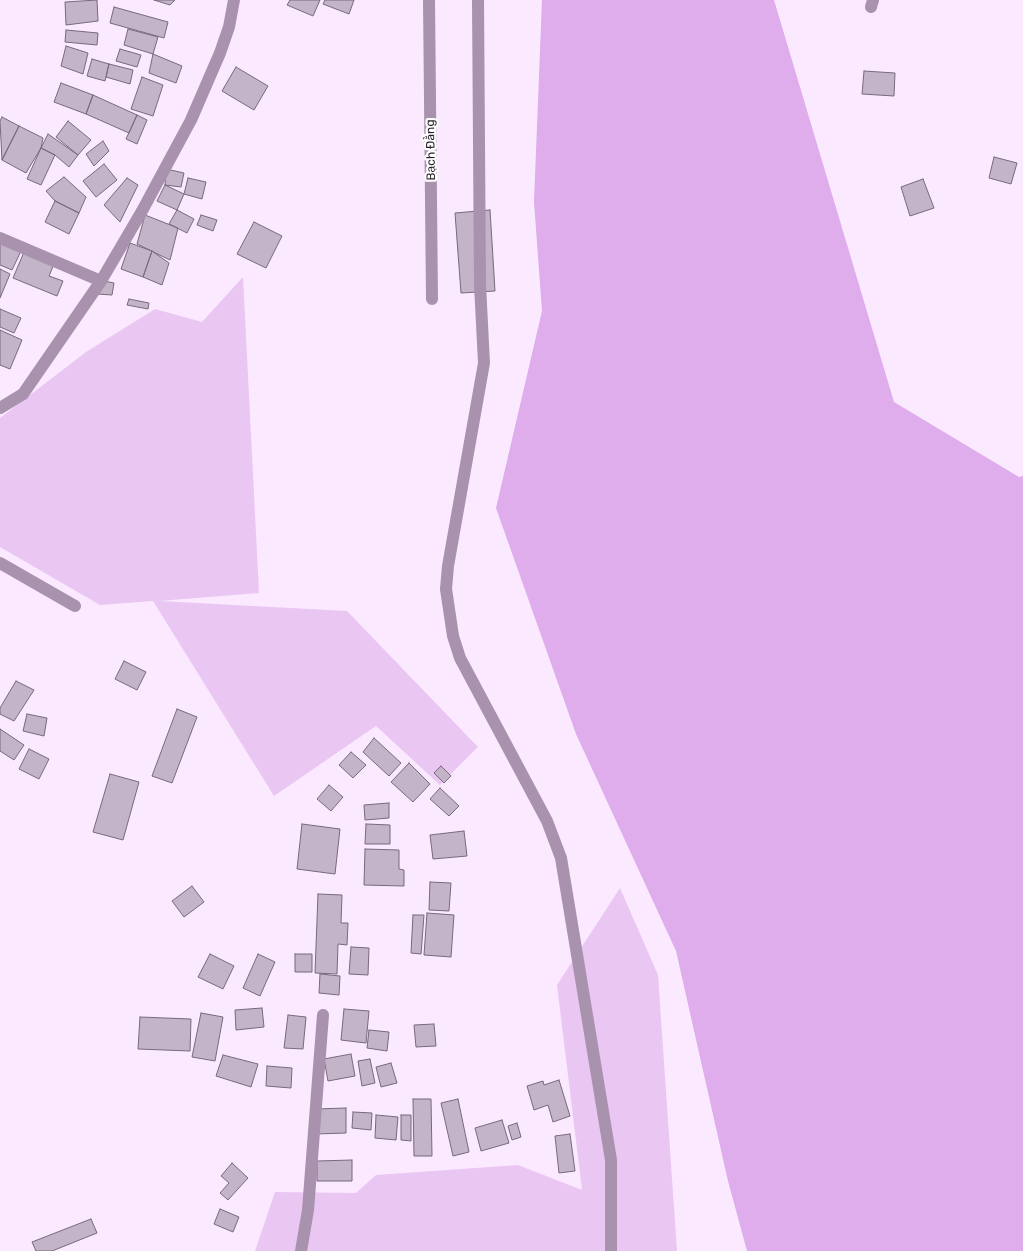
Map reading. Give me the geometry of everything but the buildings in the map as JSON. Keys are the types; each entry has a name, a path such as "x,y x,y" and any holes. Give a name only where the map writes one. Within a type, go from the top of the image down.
{"street":[{"path":"0,408 22,394 101,281 142,211 191,120 220,53 229,27 234,0"},
{"name":"Bạch Đằng","path":"430,0 432,299"},
{"path":"478,0 480,285 484,363 448,566 448,603 453,636 460,658 547,821 561,858 611,1160 612,1251"},
{"path":"0,238 101,281"},
{"path":"0,563 75,606"},
{"path":"301,1251 308,1210 322,1015"}],"shaded area":[{"path":"542,0 774,0 894,402 1019,477 1023,476 1023,1251 747,1251 728,1181 676,951 576,734 496,508 542,311 534,202"},
{"path":"243,277 259,593 159,601 347,611 478,747 440,785 376,726 274,796 153,601 100,605 0,547 0,418 86,352 155,309 202,322"},
{"path":"620,888 658,975 677,1251 255,1251 275,1192 356,1193 376,1175 518,1165 582,1190 557,985"}]}
